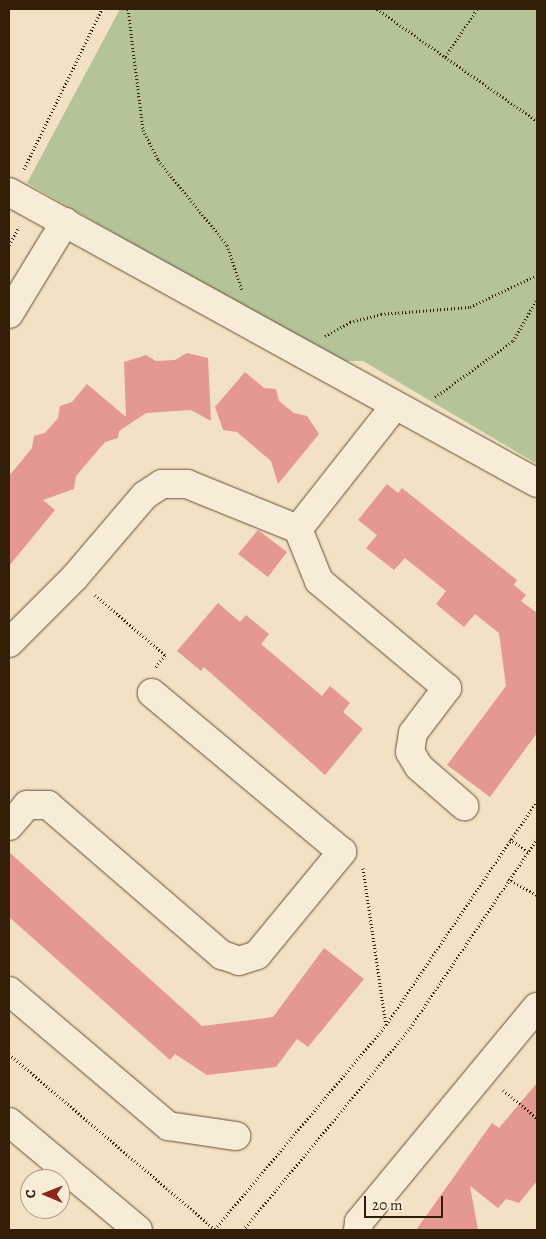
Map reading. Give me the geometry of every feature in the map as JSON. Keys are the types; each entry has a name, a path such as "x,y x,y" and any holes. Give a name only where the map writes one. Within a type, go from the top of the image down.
{"street":[{"path":"10,192 537,484"},
{"path":"9,314 65,222"},
{"path":"298,529 402,410"},
{"path":"9,643 74,578 145,495 162,484 186,484 298,529 319,581 447,688 413,733 410,752 419,767 464,806"},
{"path":"9,826 27,805 48,805 222,955 239,961 257,955 342,852 152,693"},
{"path":"9,991 168,1126 236,1136"},
{"path":"358,1230 359,1222 537,1007"},
{"path":"9,1122 120,1225"}],"path":[{"path":"10,192 102,9"},
{"path":"128,9 143,130 158,160 227,245 256,330"},
{"path":"377,9 537,121"},
{"path":"445,57 477,9"},
{"path":"298,353 350,322 381,314 470,307 537,275"},
{"path":"402,410 512,342 537,299"},
{"path":"9,1054 216,1230 386,1025 537,801"},
{"path":"510,839 528,852"},
{"path":"243,1230 410,1028 508,879 537,839"},
{"path":"508,879 537,895"},
{"path":"500,1088 537,1118"}],"green space":[{"path":"120,9 537,9 537,464 363,361 337,361 27,183"}],"building":[{"path":"187,353 208,358 211,421 191,410 146,413 119,431 118,438 105,442 76,476 74,489 43,500 55,510 9,566 9,476 32,448 34,436 45,433 58,418 60,406 72,402 87,384 126,417 124,362 146,355 156,361 175,360"},
{"path":"245,372 264,388 276,389 279,401 294,413 307,416 319,434 278,484 271,461 237,432 223,430 215,407"},
{"path":"387,484 398,493 402,488 517,580 514,585 526,595 521,601 537,613 537,733 490,797 447,765 506,686 499,633 475,614 464,627 436,604 446,591 405,558 394,570 366,548 377,535 358,520"},
{"path":"258,530 287,552 268,577 238,554"},
{"path":"218,603 240,622 246,615 269,634 261,644 322,696 330,686 350,703 343,712 363,729 325,775 204,667 201,671 177,651"},
{"path":"9,852 202,1026 273,1017 324,948 364,979 308,1047 297,1039 276,1067 207,1075 175,1054 170,1060 9,917"},
{"path":"537,1083 537,1181 519,1203 506,1199 498,1208 470,1186 478,1230 416,1230 492,1123 499,1128"}]}
